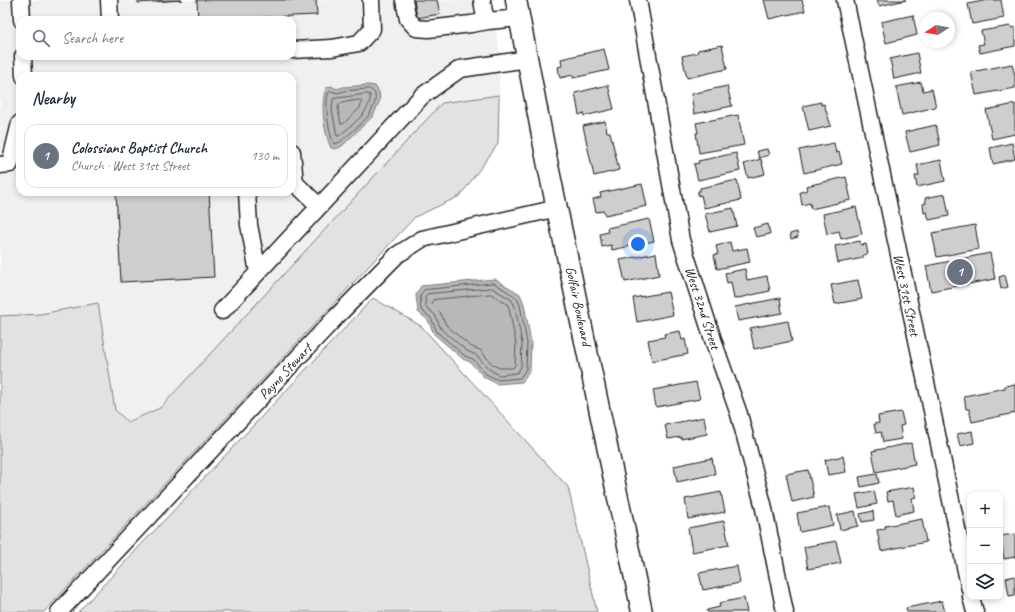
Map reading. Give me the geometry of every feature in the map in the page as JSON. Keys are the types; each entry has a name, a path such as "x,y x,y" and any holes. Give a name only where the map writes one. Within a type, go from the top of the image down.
{"main road":[{"name":"Golfair Boulevard","path":"518,9 642,612"}],"street":[{"path":"21,0 22,16"},
{"path":"109,0 110,16"},
{"path":"296,50 332,48 359,43 372,29 372,0"},
{"path":"404,0 408,19 416,28 428,29 488,21 518,9"},
{"path":"482,0 484,12 488,21"},
{"name":"West 32nd Street","path":"638,0 681,240 717,352 739,414 763,504 785,612"},
{"name":"West 31st Street","path":"845,0 967,576"},
{"path":"222,311 422,96 460,69 528,59"},
{"path":"23,60 24,72"},
{"path":"0,165 10,164 16,139"},
{"path":"296,184 319,206"},
{"path":"247,196 249,225 258,272"},
{"name":"Payne Stewart","path":"59,612 320,334 397,255 422,239 558,208"},
{"path":"973,600 975,612"}],"shaded area":[{"path":"0,0 490,0 500,52 499,95 442,103 160,408 127,423 115,410 98,303 41,314 0,316"},
{"path":"499,95 498,144 460,196 415,217 44,612 0,612 0,316 41,314 98,303 115,410 128,422 160,408 442,103"},
{"path":"373,298 421,326 568,487 597,612 78,612"}],"water":[{"path":"368,85 375,86 379,92 380,100 373,116 342,146 336,149 331,148 326,134 323,110 326,88 331,86 337,89 343,87"},
{"path":"495,279 520,294 524,304 531,342 530,370 522,382 497,384 484,377 470,362 463,359 434,334 428,320 418,312 416,295 421,286"}],"building":[{"path":"138,0 182,0 138,3"},
{"path":"197,0 316,0 317,15 198,16"},
{"path":"414,0 437,0 440,14 417,18"},
{"path":"764,0 802,0 805,11 769,19"},
{"path":"877,0 906,0 879,6"},
{"path":"988,0 1001,0 1004,18 972,24 968,4"},
{"path":"913,15 917,35 886,43 881,22"},
{"path":"1010,26 1011,28 1015,27 1015,46 980,53 978,45 984,44 981,31"},
{"path":"722,45 727,69 687,78 682,56 697,53 698,50"},
{"path":"604,49 609,70 573,78 573,75 560,78 558,67 562,66 561,59"},
{"path":"917,53 921,73 894,79 890,59"},
{"path":"1012,64 1015,76 1015,88 976,95 971,72"},
{"path":"921,82 923,91 932,89 936,107 902,115 896,87"},
{"path":"608,85 614,109 584,116 584,113 579,115 575,93"},
{"path":"727,86 732,106 694,114 691,94"},
{"path":"821,102 821,105 824,104 831,126 809,131 803,106"},
{"path":"1015,104 1015,134 992,139 986,110"},
{"path":"738,115 744,145 699,153 696,123"},
{"path":"605,121 607,132 610,132 619,170 594,176 583,126"},
{"path":"936,125 940,145 910,152 905,132"},
{"path":"834,143 836,153 839,152 842,164 804,173 799,150"},
{"path":"1012,143 1015,159 993,164 990,148"},
{"path":"767,149 769,155 759,158 757,151"},
{"path":"736,153 740,171 698,180 694,164 699,163 698,161"},
{"path":"761,159 765,174 748,178 744,164"},
{"path":"941,160 945,181 917,187 915,176 919,175 917,165"},
{"path":"846,177 851,200 811,209 810,203 802,205 800,192 807,190 806,186"},
{"path":"737,180 741,200 704,208 701,195 698,196 698,191 700,191 700,188"},
{"path":"642,184 647,206 605,215 604,211 596,212 593,199 601,197 600,193"},
{"path":"945,194 949,216 929,220 927,212 924,213 923,204 926,203 925,198"},
{"path":"116,196 209,196 214,277 121,282"},
{"path":"856,207 862,234 841,239 839,231 827,234 823,214"},
{"path":"733,208 737,226 710,232 705,214"},
{"path":"649,219 654,241 612,250 611,245 602,247 600,234 608,232 607,228"},
{"path":"768,224 770,234 756,237 753,228"},
{"path":"975,225 979,249 937,257 932,233"},
{"path":"797,232 798,237 791,239 790,234"},
{"path":"860,241 861,245 866,244 868,254 863,255 863,258 838,263 835,246"},
{"path":"730,242 732,251 747,248 750,262 717,269 714,255 718,254 716,246"},
{"path":"656,253 659,275 625,282 620,260"},
{"path":"990,253 995,279 931,291 926,266"},
{"path":"745,269 747,280 767,276 770,291 734,299 731,282 727,283 725,273"},
{"path":"1005,275 1008,287 1001,289 999,277"},
{"path":"858,280 862,299 835,304 831,285"},
{"path":"668,292 673,315 637,322 633,298"},
{"path":"780,298 782,313 738,321 735,307"},
{"path":"788,321 792,341 754,349 750,328"},
{"path":"680,331 682,340 685,339 688,354 652,361 648,340 665,337 664,334"},
{"path":"696,382 700,399 656,407 653,390"},
{"path":"1015,384 1015,413 972,422 969,409 966,409 964,396 1005,388 1005,386"},
{"path":"901,412 904,425 900,426 902,439 883,442 881,432 876,433 874,424 879,423 878,416"},
{"path":"704,417 707,434 681,439 681,437 668,439 665,425"},
{"path":"972,431 974,443 960,446 957,434"},
{"path":"911,443 915,464 876,472 872,451"},
{"path":"843,456 846,472 828,475 825,460"},
{"path":"712,458 715,474 677,482 674,466"},
{"path":"808,470 814,497 792,502 786,474"},
{"path":"877,474 879,483 861,487 859,477"},
{"path":"914,487 916,497 912,498 914,511 896,515 893,500 888,501 886,492"},
{"path":"874,491 877,504 859,508 856,494"},
{"path":"721,492 725,512 688,519 685,499"},
{"path":"829,507 833,525 800,532 797,513"},
{"path":"855,511 858,526 840,530 837,515"},
{"path":"873,511 874,520 862,522 860,514"},
{"path":"922,519 926,542 881,551 877,530 885,529 885,526"},
{"path":"724,521 729,545 692,552 688,528"},
{"path":"1015,534 1015,557 1004,559 1003,536"},
{"path":"836,541 841,563 808,569 804,547"},
{"path":"737,566 740,583 703,590 699,573"},
{"path":"1015,576 1015,595 1009,596 1006,578"},
{"path":"744,598 747,612 707,612 707,610 720,607 719,603"},
{"path":"942,601 945,612 907,612 906,608"}],"place":[{"name":"Colossians Baptist Church","path":"960,272"}]}
